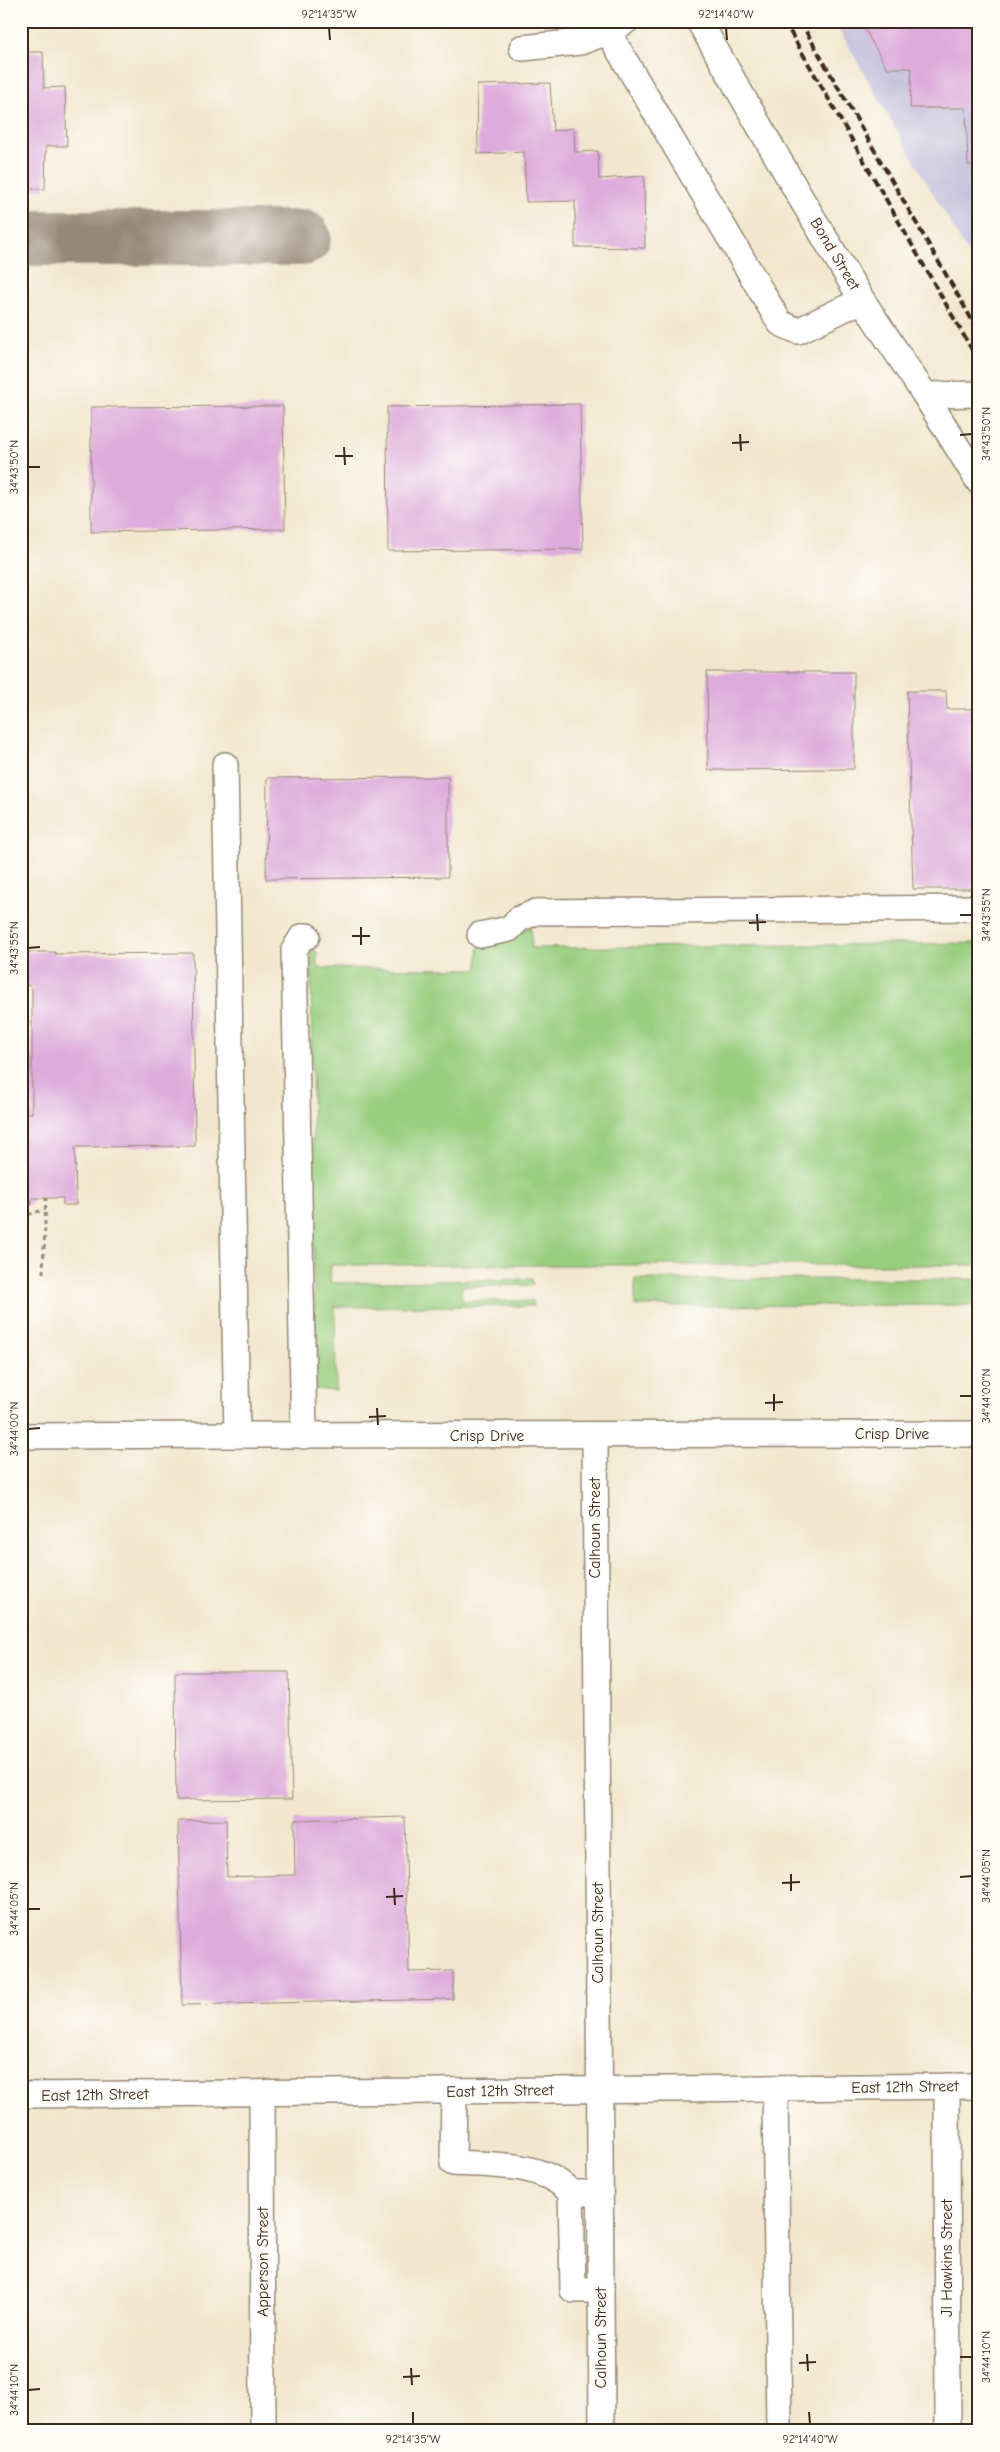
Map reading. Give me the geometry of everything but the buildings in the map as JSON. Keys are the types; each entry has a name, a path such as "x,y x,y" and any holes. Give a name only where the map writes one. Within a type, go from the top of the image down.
{"street":[{"name":"Bond Street","path":"699,21 862,300 925,395 979,482"},
{"path":"522,48 580,42 617,27 780,323 798,331 862,300"},
{"path":"925,395 979,394"},
{"path":"225,765 236,1435"},
{"path":"480,935 509,929 519,920 536,912 979,908"},
{"path":"304,1436 294,950 302,937 307,936"},
{"name":"Crisp Drive","path":"21,1436 979,1434"},
{"name":"Calhoun Street","path":"595,1436 602,2431"},
{"name":"Jl Hawkins Street","path":"947,2086 948,2431"},
{"name":"East 12th Street","path":"21,2095 979,2086"},
{"path":"775,2088 780,2431"},
{"path":"454,2091 453,2163 510,2166 562,2182 571,2193 573,2290 601,2290"},
{"name":"Apperson Street","path":"262,2093 263,2431"},
{"path":"571,2193 600,2193"}],"path":[{"path":"43,1273 46,1198"},
{"path":"21,1217 46,1209"}],"shaded area":[{"path":"834,21 979,21 979,273"}],"green space":[{"path":"531,927 532,948 979,943 979,1265 331,1265 330,1283 532,1279 533,1285 461,1287 462,1301 533,1301 533,1306 335,1307 336,1391 315,1389 311,951 314,949 317,953 317,968 478,969 478,949 481,946"},
{"path":"635,1279 979,1279 979,1305 635,1306"}],"taxiway":[{"path":"21,238 303,238"}],"railway":[{"path":"784,21 979,362"},
{"path":"800,21 979,332"}]}
